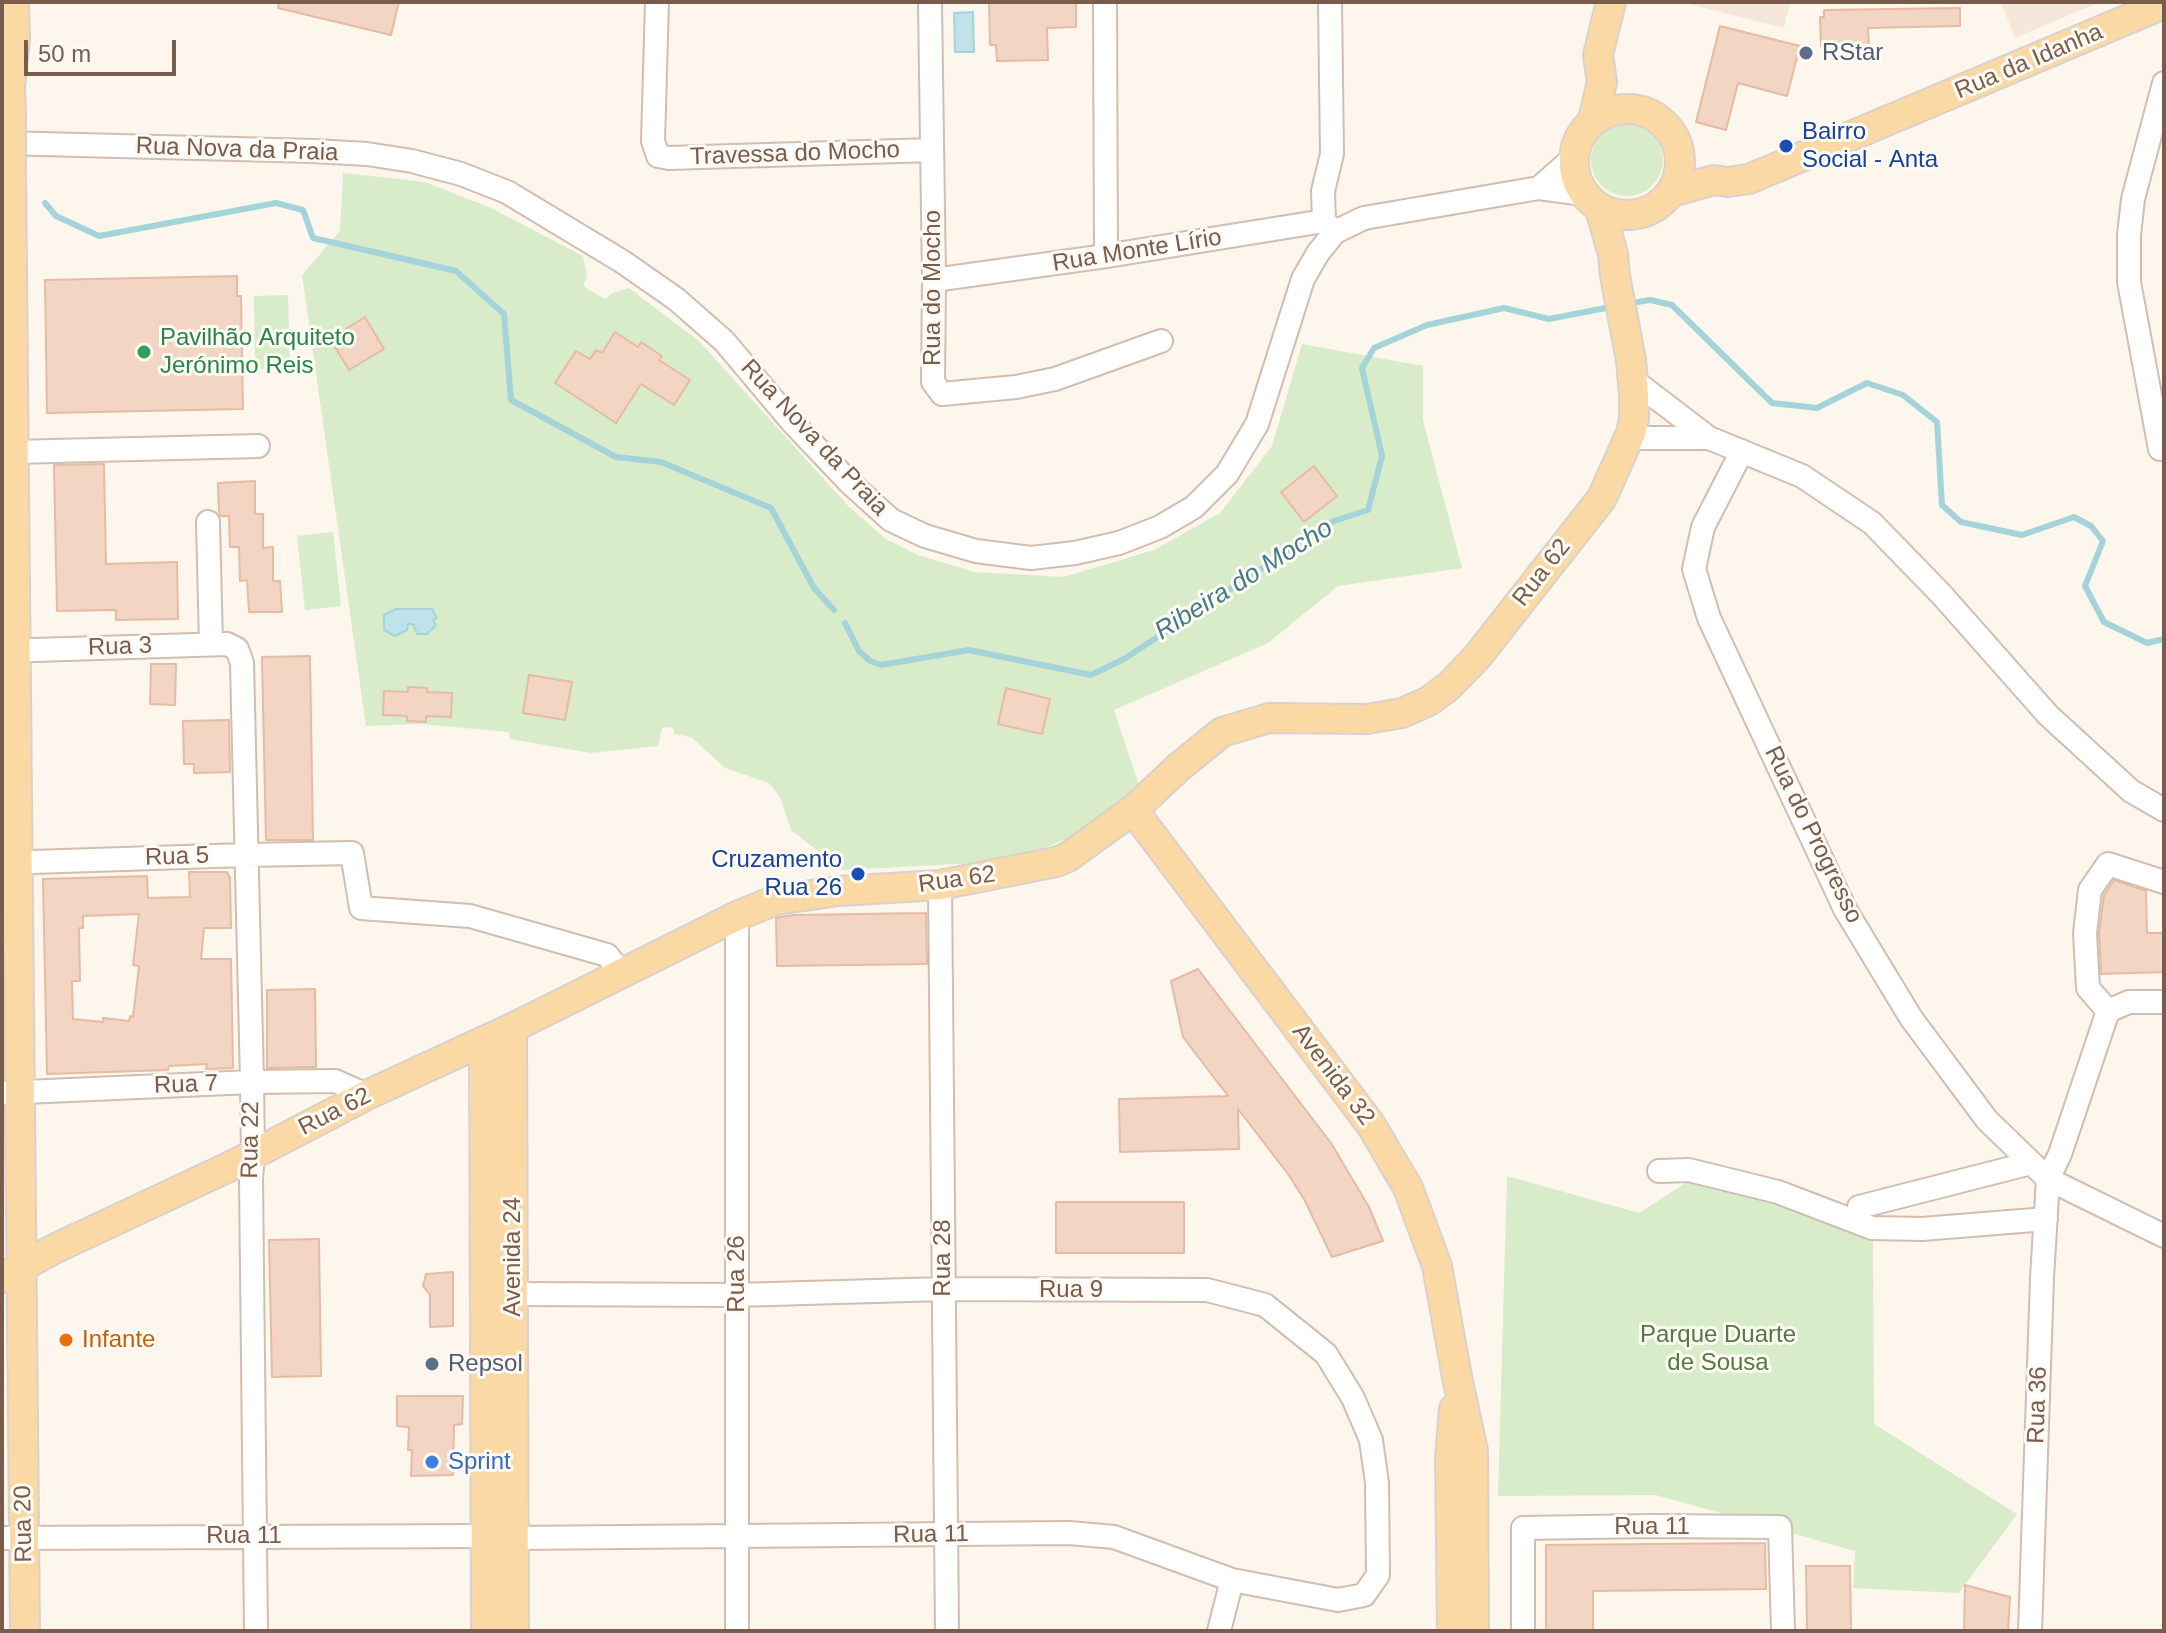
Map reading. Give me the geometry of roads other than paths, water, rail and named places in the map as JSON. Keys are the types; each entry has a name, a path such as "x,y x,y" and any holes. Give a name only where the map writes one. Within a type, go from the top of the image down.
{"main road":[{"path":"1593,120 1602,82 1598,55 1611,2"},
{"name":"Rua da Idanha","path":"1671,192 1714,180 1749,179 2164,4"},
{"name":"Rua 20","path":"10,12 15,40 6,74 11,115 6,156 13,452 8,651 13,1538 25,1631"},
{"path":"1602,82 1626,108"},
{"path":"1626,108 1655,117 1667,127 1680,154 1680,167 1671,192 1661,203 1634,215 1616,215 1592,202 1574,172 1573,158 1576,143 1593,120 1609,111 1626,108"},
{"path":"1680,154 1714,180"},
{"name":"Rua 62","path":"11,1272 367,1095 776,900 839,891 940,885 1056,862 1068,857 1133,810 1222,732 1269,718 1367,719 1402,713 1429,701 1449,686 1477,657 1602,498 1628,438 1634,419 1629,352 1613,254 1592,202"},
{"path":"1613,254 1634,215"},
{"name":"Avenida 32","path":"1133,810 1371,1125 1408,1188 1437,1266 1473,1451 1474,1631"},
{"name":"Avenida 24","path":"486,1631 500,1537 513,1294 512,1028"},
{"name":"Avenida 24","path":"484,1041 500,1537 514,1631"},
{"name":"Avenida 32","path":"1452,1631 1450,1457 1457,1377"}],"street":[{"name":"Travessa do Mocho","path":"657,2 653,141 658,156 932,150"},
{"name":"Rua do Mocho","path":"930,2 933,382 942,394 1016,387 1055,379 1161,341"},
{"path":"1105,2 1106,256"},
{"path":"1330,2 1332,154 1323,191 1329,227 1364,218 1539,188 1592,202"},
{"path":"2160,449 2129,282 2129,235 2133,199 2161,107 2164,83"},
{"name":"Rua Nova da Praia","path":"6,156 314,151 367,154 412,161 461,174 507,192 623,262 676,299 724,341 792,422 849,482 891,520 925,536 976,551 1031,558 1075,553 1160,527 1194,507 1227,474 1257,424 1303,279 1329,227"},
{"path":"1539,188 1573,158"},
{"name":"Rua Monte Lírio","path":"934,280 1329,227"},
{"path":"1633,380 1709,438 1802,476 1872,523 1941,594 2048,715 2131,791 2164,810"},
{"path":"1628,438 1709,438"},
{"path":"13,452 258,446"},
{"name":"Rua do Progresso","path":"1742,451 1703,527 1694,569 1709,618 1845,909 1911,1018 1987,1120 2048,1179 2164,1236"},
{"path":"208,522 211,644"},
{"name":"Rua 3","path":"8,651 211,644 227,644 237,649"},
{"name":"Rua 22","path":"237,649 242,663 252,1082 256,1631"},
{"name":"Rua 5","path":"9,863 352,853 361,908 470,916 607,955 622,973"},
{"path":"2108,1011 2088,988 2085,933 2090,890 2108,864 2164,882"},
{"name":"Rua 28","path":"940,885 947,1631"},
{"name":"Rua 26","path":"737,916 737,1631"},
{"path":"2048,1179 2060,1154 2108,1011 2129,1002 2164,1002"},
{"name":"Rua 7","path":"11,1092 335,1081 367,1095"},
{"path":"1859,1207 2031,1163"},
{"path":"1659,1171 1689,1170 1778,1192 1872,1228 1922,1229 2046,1219"},
{"name":"Rua 36","path":"2030,1631 2048,1179"},
{"name":"Rua 9","path":"513,1294 737,1295 943,1289 1207,1290 1265,1305 1326,1354 1353,1398 1371,1440 1377,1483 1378,1575 1364,1595 1338,1600"},
{"name":"Rua 11","path":"1523,1631 1523,1528 1652,1526 1780,1527 1783,1631"},
{"name":"Rua 11","path":"13,1538 738,1537 1069,1533 1114,1537 1232,1580 1338,1600"},
{"path":"1219,1631 1232,1580"}],"water":[{"path":"973,12 974,52 955,52 954,13"},
{"path":"396,609 432,609 437,618 433,620 436,625 427,634 417,634 413,624 408,624 407,630 395,636 384,630 384,615"}],"waterway":[{"name":"Ribeira do Mocho","path":"45,203 56,216 99,236 276,203 303,210 313,238 456,271 504,314 511,400 616,457 661,462 771,508 814,588 834,610"},
{"name":"Ribeira do Mocho","path":"1626,304 1650,300 1672,305 1772,403 1817,408 1867,383 1903,395 1937,422 1942,505 1961,522 2022,535 2074,517 2091,526 2103,541 2085,586 2104,622 2147,643 2164,639"},
{"name":"Ribeira do Mocho","path":"845,623 859,651 870,661 881,665 969,650 1091,675 1124,659 1334,521 1368,510 1382,456 1362,368 1374,348 1427,325 1504,308 1549,319 1611,307"}],"place":[{"name":"RStar","path":"1806,53"},
{"name":"Bairro Social - Anta","path":"1786,146"},
{"name":"Pavilhão Arquiteto Jerónimo Reis","path":"144,352"},
{"name":"Cruzamento Rua 26","path":"858,874"},
{"name":"Infante","path":"66,1340"},
{"name":"Repsol","path":"432,1364"},
{"name":"Sprint","path":"432,1462"}],"park label":[{"name":"Parque Duarte de Sousa","path":"1718,1349"}]}
